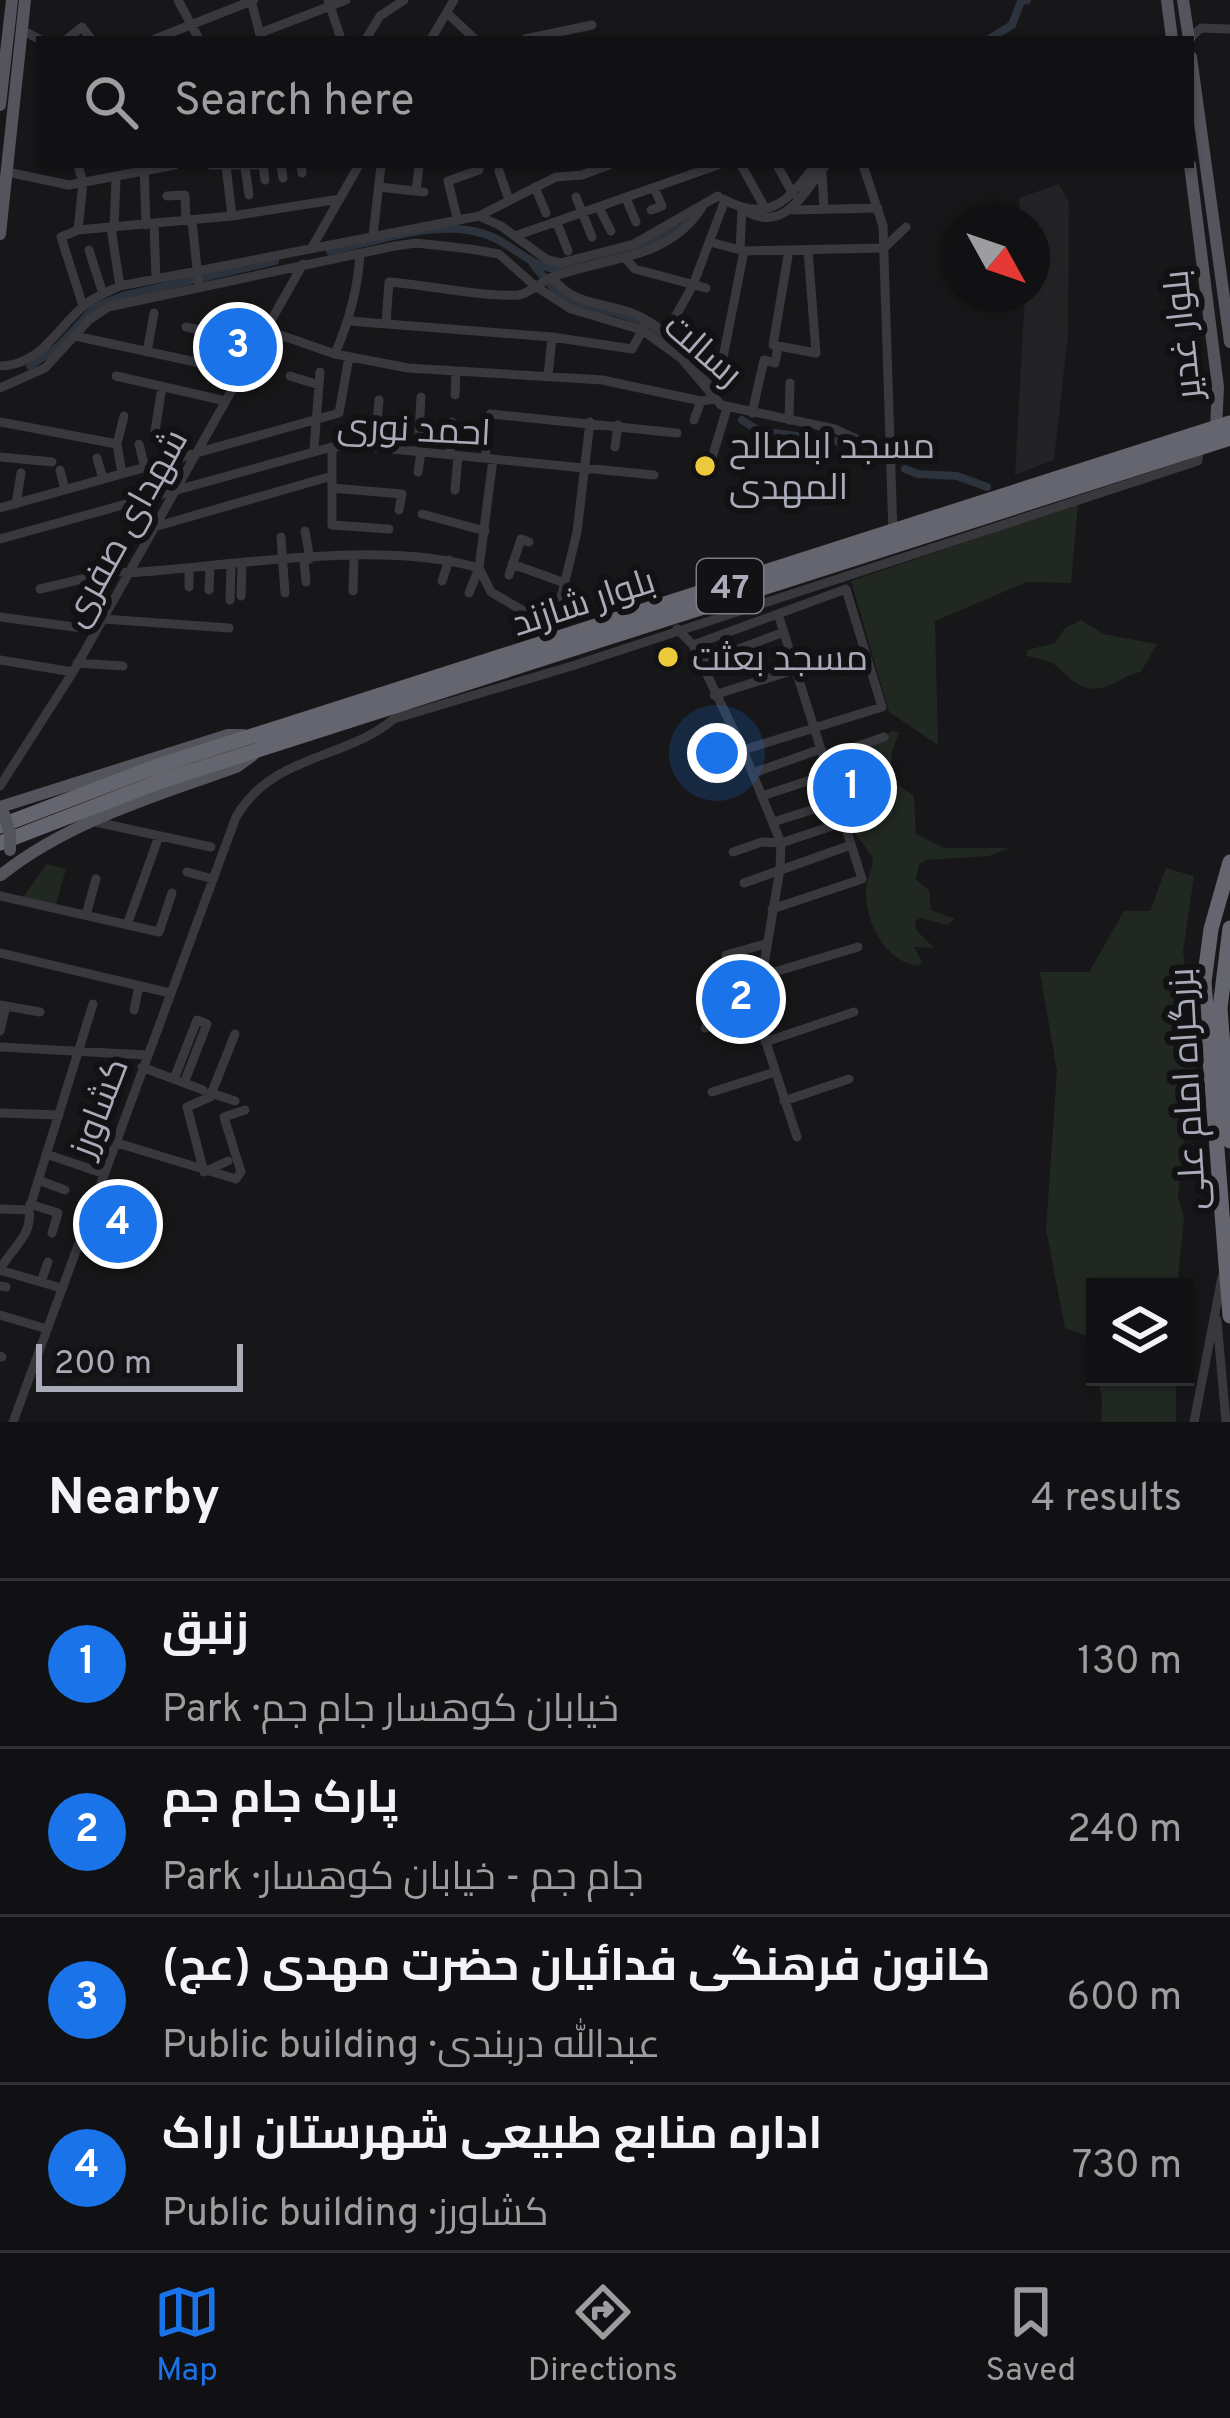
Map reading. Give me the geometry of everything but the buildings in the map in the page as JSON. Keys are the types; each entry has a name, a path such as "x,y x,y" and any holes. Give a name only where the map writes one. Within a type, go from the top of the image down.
{"highway":[{"name":"بلوار شازند","path":"258,742 410,701 554,641 773,600 1105,485 1199,449 1225,430"},
{"name":"بلوار شازند","path":"230,751 554,641 1225,430"},
{"name":"47","path":"1,814 230,751"},
{"name":"47","path":"5,847 79,810 230,751"},
{"name":"بزرگراه امام علی","path":"1223,1312 1226,1260 1204,982 1211,929 1230,862"},
{"name":"بزرگراه امام علی","path":"1230,928 1220,1008 1230,1141"}],"main road":[{"path":"0,105 12,0"},
{"path":"0,234 26,0"},
{"path":"1167,0 1172,36"},
{"path":"1183,2 1189,36"},
{"name":"بلوار غدیر","path":"1194,80 1230,342"},
{"name":"بلوار غدیر","path":"1190,168 1224,388 1225,430"},
{"path":"228,735 258,742 238,766 91,821 51,840 1,876 10,833 1,814 228,735"}],"street":[{"path":"178,0 198,36"},
{"path":"164,36 252,0 261,36 329,3 346,0"},
{"path":"368,36 380,16 404,0"},
{"path":"433,36 454,0"},
{"path":"1183,2 1209,27"},
{"path":"329,3 340,36"},
{"path":"447,13 472,36"},
{"path":"546,36 592,26"},
{"path":"1191,36 1209,27 1230,29"},
{"path":"22,30 36,37"},
{"path":"78,230 83,183 79,168"},
{"path":"109,168 114,179 113,228 120,286"},
{"path":"226,168 232,217"},
{"path":"245,168 249,195"},
{"path":"261,168 266,180"},
{"path":"281,168 283,178"},
{"name":"شهدای صفری","path":"0,786 75,668 357,168"},
{"path":"373,236 381,168"},
{"path":"379,187 420,192 419,168"},
{"path":"458,218 448,181 476,168"},
{"path":"0,388 26,379 58,357 95,315 109,307 416,243 499,254 515,236 706,168"},
{"path":"665,335 710,242 721,198 712,168"},
{"path":"743,168 765,208"},
{"path":"779,168 793,194"},
{"path":"742,209 765,208 793,194 819,168"},
{"path":"792,210 820,168"},
{"path":"821,168 824,209"},
{"path":"863,168 878,208 884,248 893,534"},
{"path":"7,172 69,185 145,169 156,278"},
{"path":"499,170 509,200"},
{"path":"0,366 20,363 49,344 83,306 120,286 479,216 535,187 554,171"},
{"path":"535,187 546,213"},
{"path":"651,210 662,206 654,188"},
{"path":"167,196 185,195 199,287"},
{"path":"576,197 592,237"},
{"path":"626,198 636,223"},
{"path":"479,216 546,260 561,262 634,244 721,198 763,218 792,210 878,208"},
{"path":"83,306 61,238 78,230 232,217 340,199"},
{"path":"386,323 388,282 523,295 551,277 627,260 678,233 704,204"},
{"path":"599,208 611,231"},
{"path":"694,420 711,396 742,251 742,209"},
{"path":"557,223 568,251"},
{"path":"710,242 742,251 884,248 906,226"},
{"path":"89,250 103,294"},
{"path":"752,412 764,360 775,363 789,250"},
{"path":"775,349 816,353 808,250"},
{"path":"335,354 359,281 360,254"},
{"name":"رسالت","path":"499,254 571,309 645,326 727,408 836,429 889,454"},
{"path":"627,260 635,269 706,288"},
{"path":"551,277 565,292 584,302 626,311 691,354 711,396"},
{"path":"147,352 154,313"},
{"path":"349,321 632,349 645,326"},
{"path":"186,327 259,343"},
{"path":"266,330 349,357 456,371 602,380 711,396"},
{"path":"75,336 242,372"},
{"path":"548,376 552,338"},
{"path":"164,356 166,342"},
{"path":"0,508 339,413 349,357"},
{"path":"20,363 26,379"},
{"path":"455,395 456,371"},
{"path":"314,449 320,372"},
{"path":"116,376 226,401"},
{"path":"290,376 319,385"},
{"path":"788,420 790,382"},
{"path":"154,431 162,387"},
{"path":"418,472 421,398"},
{"path":"375,447 380,400"},
{"path":"712,458 727,408"},
{"path":"469,593 485,530 490,414 677,433"},
{"path":"122,474 117,444 124,416"},
{"path":"0,422 117,444"},
{"path":"452,422 455,490"},
{"path":"554,641 590,422"},
{"path":"615,447 618,425"},
{"path":"139,444 145,468"},
{"path":"332,447 332,524 389,530"},
{"name":"احمد نوری","path":"0,538 332,447 375,447 648,474 642,489"},
{"path":"0,457 56,466 65,490"},
{"path":"97,458 104,479"},
{"path":"16,503 21,473"},
{"path":"154,527 332,476"},
{"path":"332,488 402,494 399,510"},
{"path":"422,514 485,530"},
{"path":"304,531 305,582"},
{"path":"280,537 285,593"},
{"path":"529,542 521,539 510,570 565,583"},
{"path":"40,589 116,571 428,556 479,568 491,592 554,641 621,646"},
{"path":"353,591 354,557"},
{"path":"442,581 449,560"},
{"path":"236,598 237,565"},
{"path":"208,590 210,567"},
{"path":"189,569 189,587"},
{"path":"396,718 773,600 846,590 882,707 743,750"},
{"path":"772,909 862,879 773,600"},
{"path":"693,645 773,600"},
{"path":"0,617 96,630"},
{"path":"103,619 229,628"},
{"path":"693,645 694,623"},
{"path":"677,628 693,645 781,843 756,1012 797,1136"},
{"path":"701,663 784,632"},
{"path":"714,694 864,648"},
{"path":"0,660 75,668 123,667"},
{"name":"کشاورز","path":"13,1422 236,817 260,785 294,764 344,746 396,718 410,701"},
{"path":"753,773 884,737"},
{"path":"762,796 829,774"},
{"path":"772,823 837,802"},
{"path":"91,821 212,847"},
{"path":"733,852 762,842 781,843 844,822"},
{"path":"127,925 159,836"},
{"path":"744,883 851,845"},
{"path":"187,872 213,879"},
{"path":"86,915 96,879"},
{"path":"0,896 159,932 172,893"},
{"path":"726,955 765,944"},
{"path":"761,976 858,947"},
{"path":"0,953 170,993"},
{"path":"134,1010 139,986"},
{"name":"کشاورز","path":"0,1270 23,1241 93,1004"},
{"path":"0,1031 3,1005 40,1012"},
{"path":"704,1028 756,1012"},
{"path":"766,1042 854,1012"},
{"path":"197,1020 207,1024 179,1081 197,1020"},
{"path":"204,1172 187,1107 207,1100 235,1034"},
{"path":"0,1047 144,1061 179,1081 236,1101"},
{"path":"712,1092 775,1072"},
{"path":"784,1101 848,1079"},
{"path":"114,1142 232,1180 240,1176 224,1118 245,1110"},
{"path":"0,1113 59,1115"},
{"path":"46,1154 102,1174"},
{"path":"204,1172 228,1161"},
{"path":"38,1180 65,1190"},
{"path":"0,1208 58,1213 52,1233"},
{"path":"41,1282 48,1262"},
{"path":"0,1270 62,1288"},
{"path":"1194,1422 1223,1312"},
{"path":"1223,1312 1226,1422"},
{"path":"0,1315 47,1329"}],"shaded area":[{"path":"1059,184 1069,202 1068,334 1054,460 1015,475 1024,312 1050,312 1050,204 1020,204 1019,198"},
{"path":"1078,504 1071,583 1027,582 935,621 938,745 889,712 851,581"},
{"path":"1081,620 1103,634 1157,644 1141,672 1097,689 1077,684 1055,665 1027,656 1027,650 1055,643 1065,628"},
{"path":"891,731 899,732 890,779 914,796 916,834 944,848 1009,848 989,856 919,864 916,880 929,890 931,910 955,919 947,925 921,918 915,921 916,930 934,948 914,947 922,962 918,966 895,956 878,937 866,900 873,858 850,826 851,815 832,760 884,741"},
{"path":"47,864 66,869 56,905 23,897"},
{"path":"1166,868 1194,876 1183,951 1200,1087 1184,1139 1178,1278 1086,1278 1086,1339 1065,1328 1046,1229 1057,1071 1040,972 1089,972 1124,911 1150,911"},
{"path":"1099,1386 1176,1386 1176,1422 1101,1422"}],"waterway":[{"path":"994,36 1012,25 1021,1 1027,0"},
{"path":"330,251 416,232 467,230 493,237 540,265 565,269 626,252 695,213"},
{"path":"30,366 59,346 95,307 123,296 275,261"},
{"path":"533,264 567,298 639,321 681,351"},
{"path":"742,420 759,431 856,444 882,459"},
{"path":"905,469 957,476 987,487"}],"place":[{"name":"کانون فرهنگی فدائیان حضرت مهدی (عج)","path":"238,347"},
{"name":"مسجد اباصالح المهدی","path":"705,466"},
{"name":"مسجد بعثت","path":"668,657"},
{"name":"زنبق","path":"852,788"},
{"name":"پارک جام جم","path":"741,999"},
{"name":"اداره منابع طبیعی شهرستان اراک","path":"118,1224"}]}
